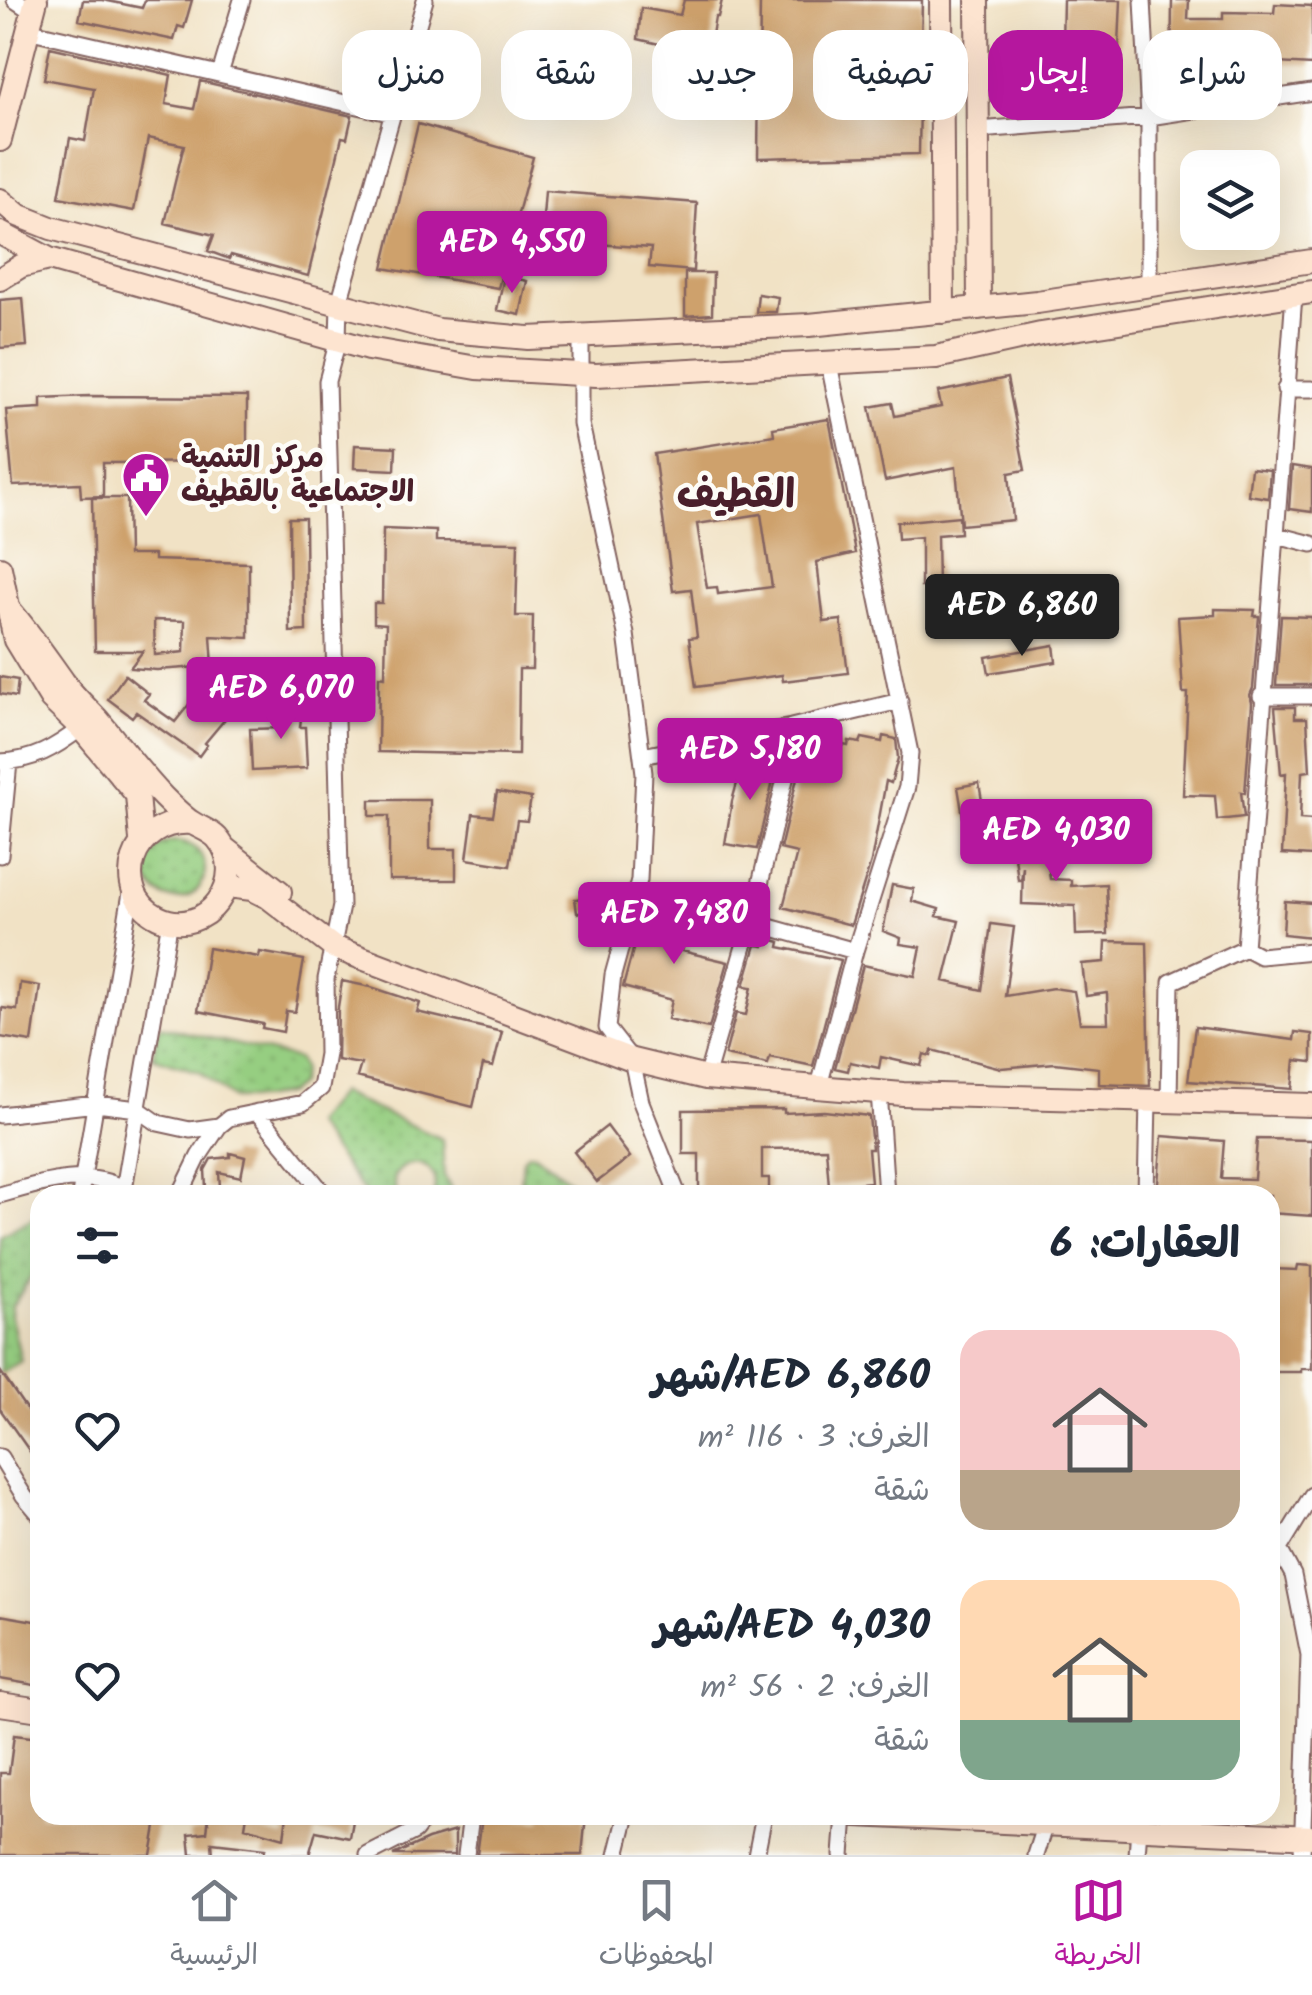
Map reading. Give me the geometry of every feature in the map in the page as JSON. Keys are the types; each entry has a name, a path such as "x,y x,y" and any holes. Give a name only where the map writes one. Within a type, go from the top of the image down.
{"street":[{"path":"220,74 242,0"},
{"path":"417,30 425,0"},
{"path":"941,0 943,312"},
{"path":"977,0 979,308"},
{"path":"1143,0 1145,30"},
{"path":"0,140 28,10 220,74 342,102"},
{"path":"1282,97 1312,92"},
{"path":"978,130 1143,117"},
{"path":"185,1185 198,1156 219,1126 230,1118 303,1103 321,1088 327,1054 326,980 341,906 327,380 338,340 338,304 391,120"},
{"path":"1149,120 1149,286"},
{"path":"0,200 18,215 51,228 338,304 438,330 528,338 810,325 943,312 1312,261"},
{"path":"0,233 49,259 368,349 477,368 582,374 936,357 1041,334 1303,294 1285,389 1245,948"},
{"path":"0,278 21,266 49,259"},
{"path":"580,335 581,424 626,634 644,774 639,880 613,975 606,1028 632,1060 640,1102 674,1185"},
{"path":"819,1086 855,951 907,787 910,753 829,364"},
{"path":"1285,389 1312,389"},
{"path":"1276,535 1312,544"},
{"path":"0,568 15,640 51,699 137,795 141,840"},
{"path":"8,608 37,640 64,684 163,797 192,823 215,836 230,862 228,886 222,899 210,912 194,920 160,918 143,906 132,887"},
{"path":"1262,696 1312,696"},
{"path":"642,756 900,701"},
{"path":"706,1078 792,754 792,727"},
{"path":"0,855 4,762 52,750 81,728"},
{"path":"82,1185 136,848 156,828 176,822 192,823"},
{"path":"224,848 335,939"},
{"path":"228,886 252,888 356,954 632,1060 706,1078 879,1091 1312,1106"},
{"path":"127,1185 170,920"},
{"path":"750,922 855,951"},
{"path":"1245,948 1260,956 1312,952"},
{"path":"1147,1185 1171,982 1245,948"},
{"path":"879,1091 885,1185"},
{"path":"0,1114 96,1104 138,1109 158,1122 190,1130 219,1126"},
{"path":"257,1112 317,1185"},
{"path":"33,1185 49,1180 69,1185"},
{"path":"90,1185 104,1180 112,1185"},
{"path":"0,1195 30,1186"},
{"path":"0,1458 30,1501"},
{"path":"1280,1537 1312,1496"},
{"path":"1070,1825 1306,1843 1309,1654 1293,1575 1280,1554"},
{"path":"0,1704 30,1708"},
{"path":"368,1855 420,1825"},
{"path":"466,1855 470,1825"},
{"path":"617,1855 624,1825"},
{"path":"756,1855 762,1825"},
{"path":"842,1855 844,1825"},
{"path":"1036,1855 1046,1825"},
{"path":"1137,1855 1140,1828"}],"green space":[{"path":"176,841 197,849 205,870 197,891 176,899 155,891 147,870 155,849"},
{"path":"160,1026 298,1059 302,1069 299,1084 288,1093 261,1099 233,1099 199,1072 152,1057"},
{"path":"339,1093 442,1139 444,1176 449,1185 435,1185 429,1170 416,1164 401,1169 394,1177 395,1185 359,1185 313,1124"},
{"path":"528,1153 535,1154 575,1185 521,1185 523,1160"},
{"path":"30,1220 30,1279 12,1306 11,1316 21,1361 0,1374 0,1236"}],"building":[{"path":"83,0 142,8 145,0 192,0 184,28 178,26 174,40 79,20"},
{"path":"684,0 722,0 713,30 652,30 652,42 638,39 641,8 680,15"},
{"path":"760,0 922,0 921,30 813,30 813,120 920,120 919,154 758,158 758,120 793,120 793,30 760,30"},
{"path":"1063,0 1121,0 1120,30 1062,30"},
{"path":"1172,0 1189,0 1188,19 1223,19 1223,12 1274,13 1275,4 1312,6 1312,65 1282,63 1282,30 1172,30"},
{"path":"50,47 171,75 166,104 194,109 200,81 342,114 342,120 351,120 347,138 342,137 308,276 231,255 229,259 208,251 214,235 165,223 184,145 148,138 134,211 59,197 70,138 85,141 94,88 44,79"},
{"path":"418,124 533,157 498,288 383,268"},
{"path":"545,191 697,203 693,271 649,267 651,248 584,243 582,260 540,257"},
{"path":"685,273 713,273 712,314 685,316"},
{"path":"504,276 527,281 520,315 497,310"},
{"path":"758,294 778,297 776,312 756,312"},
{"path":"23,298 27,346 0,348 0,300"},
{"path":"1007,378 1025,470 1009,473 1013,520 961,525 956,467 885,481 870,407 892,403 895,416 941,407 938,392"},
{"path":"247,397 247,462 103,463 103,496 81,497 80,483 13,486 6,410 41,408 41,398"},
{"path":"829,419 855,553 817,562 824,622 841,620 848,673 783,681 782,675 696,687 689,638 697,637 691,589 673,591 654,454 774,435 773,428","holes":["761,514 772,587 718,594 717,587 707,588 697,524"]},
{"path":"355,445 396,447 395,470 354,468"},
{"path":"1292,466 1312,469 1312,512 1289,509"},
{"path":"1251,468 1270,470 1268,498 1248,495"},
{"path":"92,498 127,498 128,555 154,555 154,560 249,563 249,638 211,636 213,666 130,668 143,651 95,651","holes":["154,620 185,621 184,652 155,655"]},
{"path":"959,516 960,533 937,535 938,587 921,587 921,537 898,539 897,522"},
{"path":"289,518 305,518 306,631 290,632"},
{"path":"383,529 436,531 436,541 518,542 516,616 533,616 532,669 519,669 518,755 378,752 379,676 385,677 386,624 374,623 374,603 382,603"},
{"path":"1215,609 1255,610 1254,616 1259,616 1245,793 1241,792 1244,817 1217,820 1215,796 1183,795 1188,693 1183,693 1178,617 1215,615"},
{"path":"1281,616 1312,617 1312,685 1276,685"},
{"path":"1054,645 1056,662 989,673 986,657"},
{"path":"125,675 149,694 144,700 175,722 206,683 235,707 199,756 136,712 132,717 108,699"},
{"path":"0,677 18,680 16,697 0,694"},
{"path":"289,692 304,693 300,727 305,727 307,768 252,771 250,729 285,728"},
{"path":"1275,707 1295,707 1295,718 1307,718 1310,771 1302,772 1300,819 1312,820 1312,856 1282,854 1286,773 1281,774"},
{"path":"883,736 896,739 898,758 891,783 886,781 871,862 851,925 783,907 797,853 780,849 811,738 848,746 849,741 860,743 862,738 882,742"},
{"path":"745,755 777,764 757,849 725,844"},
{"path":"979,783 984,813 963,817 958,787"},
{"path":"497,792 531,798 527,821 517,820 510,866 467,859 473,814 493,816"},
{"path":"370,800 430,800 430,849 456,849 456,880 389,880 389,816 370,816"},
{"path":"1018,813 1032,816 1028,840 1045,837 1050,879 1071,880 1071,886 1106,884 1108,934 1076,935 1075,906 1022,904 1023,867 1018,880 1013,842"},
{"path":"892,885 914,889 912,901 939,909 937,916 959,921 944,981 982,990 991,924 1014,927 1005,996 1053,988 1074,991 1080,1023 1108,1023 1107,993 1086,996 1082,964 1105,962 1106,941 1147,942 1150,1086 1099,1084 1099,1068 1055,1063 1001,1068 932,1050 931,1056 924,1054 921,1066 881,1057 879,1068 850,1062 848,1071 835,1068 863,965 915,976 921,947 900,944 901,938 883,931"},
{"path":"593,897 594,912 577,913 575,899"},
{"path":"1285,901 1312,903 1312,937 1283,934"},
{"path":"645,905 676,913 678,905 693,909 682,951 728,962 709,1028 668,1019 672,1000 623,987"},
{"path":"766,938 780,942 779,947 841,960 813,1066 770,1057 768,1064 725,1055 736,1013 746,1015 752,987 744,986 756,945 764,946"},
{"path":"208,948 304,960 295,1012 286,1011 283,1032 198,1011"},
{"path":"342,981 420,1003 417,1012 502,1032 493,1067 483,1065 473,1107 357,1077 361,1064 337,1060"},
{"path":"20,983 40,986 32,1042 0,1037 2,1008 17,1010"},
{"path":"1195,1027 1294,1040 1295,1032 1312,1034 1312,1062 1295,1060 1292,1089 1188,1081"},
{"path":"784,1109 784,1113 824,1111 869,1116 871,1182 829,1185 826,1148 762,1149 762,1178 769,1178 769,1185 699,1185 699,1154 683,1154 683,1110"},
{"path":"607,1126 630,1157 597,1182 574,1152"},
{"path":"1162,1136 1224,1141 1221,1178 1254,1179 1257,1139 1312,1140 1312,1216 1280,1214 1280,1185 1158,1185"},
{"path":"230,1153 245,1157 241,1177 219,1172 220,1185 206,1185 205,1170 211,1159 230,1157"},
{"path":"1298,1265 1312,1266 1312,1369 1280,1372 1280,1269 1297,1270"},
{"path":"0,1371 30,1414 30,1452 0,1409"},
{"path":"0,1615 30,1620 30,1684 0,1679"},
{"path":"14,1735 30,1737 30,1825 156,1825 151,1855 0,1855 0,1773 9,1773"},
{"path":"208,1825 245,1825 284,1838 286,1825 352,1825 350,1838 316,1831 309,1855 263,1855 265,1849 212,1843 213,1855 191,1855 189,1834 207,1832"},
{"path":"481,1825 585,1825 582,1855 477,1855"},
{"path":"455,1831 455,1855 393,1855 428,1839"}],"place":[{"name":"مركز التنمية الاجتماعية بالقطيف","path":"146,518"}],"district":[{"name":"القطيف","path":"736,496"}]}
